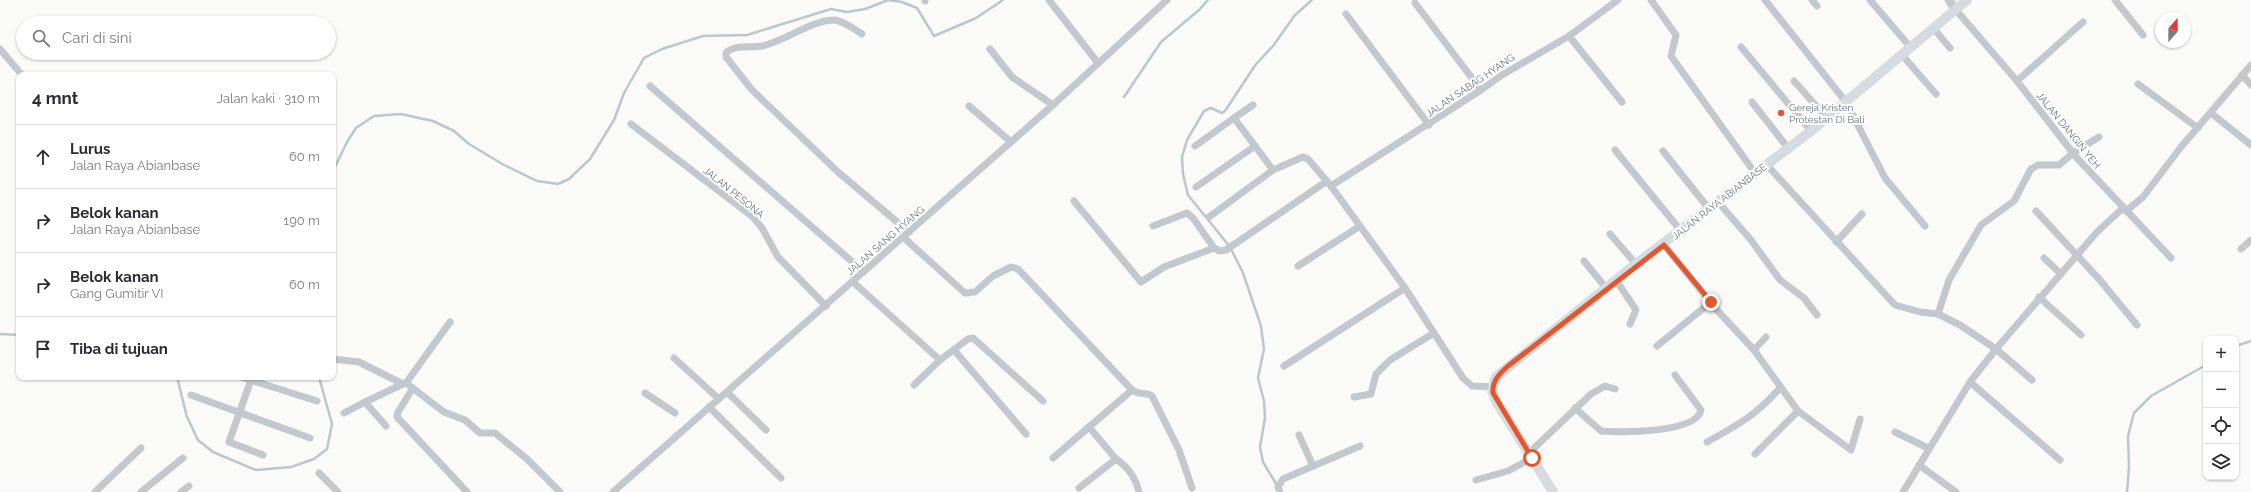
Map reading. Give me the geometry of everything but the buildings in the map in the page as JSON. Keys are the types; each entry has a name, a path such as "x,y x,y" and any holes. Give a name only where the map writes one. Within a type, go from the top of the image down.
{"main road":[{"name":"JALAN RAYA ABIANBASE","path":"1493,387 1496,377 1508,366 1636,264 1664,245 1766,164 1811,131 1967,0"},
{"path":"1493,387 1496,401 1553,492"}],"street":[{"path":"1049,0 1098,63"},
{"name":"JALAN SANG HYANG","path":"613,492 1053,105 1166,0"},
{"name":"JALAN SABAG HYANG","path":"1074,202 1141,282 1164,267 1214,248 1220,251 1226,250 1329,184 1428,125 1481,90 1502,74 1569,36 1618,0"},
{"path":"1651,0 1676,35 1670,56 1755,173"},
{"path":"1765,0 1846,102 1885,178 1925,226"},
{"path":"1812,0 1817,6"},
{"path":"1870,0 1911,48"},
{"path":"1948,0 1956,10"},
{"path":"2115,0 2143,35"},
{"path":"1415,3 1481,90"},
{"name":"JALAN DANGIN YEH","path":"1956,10 2017,81 2073,153 2171,258"},
{"path":"1346,14 1428,125"},
{"path":"862,34 843,23 834,20 811,25 785,39 761,46 732,48 726,53 726,57 758,96 906,235 965,293 975,292 993,276 1011,267 1018,269 1132,390 1138,395 1148,394 1152,396 1179,450 1192,488"},
{"path":"2017,81 2084,22"},
{"path":"1934,29 1950,48"},
{"path":"1569,36 1622,102"},
{"path":"1741,47 1811,131"},
{"path":"0,49 19,72"},
{"path":"990,49 1012,77 1053,105"},
{"path":"1902,55 1936,94"},
{"path":"1903,492 1928,448 1970,382 1996,349 2039,297 2062,274 2097,232 2124,209 2143,197 2251,65"},
{"path":"2242,75 2251,85"},
{"path":"1794,81 1827,118"},
{"path":"2138,84 2198,128"},
{"path":"650,86 864,272"},
{"path":"1752,102 1788,148"},
{"path":"1195,146 1253,105"},
{"path":"969,106 1011,142"},
{"path":"2211,113 2249,141"},
{"path":"1234,118 1273,170"},
{"name":"JALAN PESONA","path":"631,124 753,217 762,228 778,257 826,306"},
{"path":"1938,314 1949,280 1981,225 2014,201 2031,169 2038,165 2060,165 2073,153 2099,137"},
{"path":"1196,187 1255,146"},
{"path":"1615,150 1680,231"},
{"path":"1664,151 1709,209"},
{"path":"1209,218 1273,170 1305,157 1311,161 1329,184 1405,288 1469,385 1493,387"},
{"path":"1766,164 1895,305 1920,312 1938,314 1960,325 1996,349 2032,380"},
{"path":"1718,202 1751,240 1780,280 1804,298 1817,314"},
{"path":"2036,211 2078,256 2137,325"},
{"path":"1153,226 1187,214 1193,218 1214,248"},
{"path":"1836,242 1862,214"},
{"path":"1298,266 1360,226"},
{"path":"1610,234 1636,264"},
{"path":"2242,249 2251,240"},
{"path":"1664,245 1711,302 1754,350 1798,411 1851,450 1860,419"},
{"path":"2044,258 2062,274"},
{"path":"1584,262 1606,288"},
{"path":"1616,280 1636,310 1630,324"},
{"path":"853,282 940,360"},
{"path":"1284,366 1405,288"},
{"path":"2039,297 2081,335"},
{"path":"1657,346 1711,302"},
{"path":"344,413 405,384 450,322"},
{"path":"1354,397 1370,394 1376,374 1390,360 1434,333"},
{"path":"1754,350 1766,337"},
{"path":"914,385 940,360 968,339 973,338 1043,401"},
{"path":"954,350 1026,434"},
{"path":"674,358 719,399"},
{"path":"336,360 359,362 413,388 444,412 464,420 480,433 495,433 527,459 560,492"},
{"path":"1575,408 1597,430 1601,432 1649,432 1679,426 1698,416 1701,410 1675,375"},
{"path":"252,380 229,442 263,455"},
{"path":"255,380 317,401"},
{"path":"1970,382 2060,460"},
{"path":"1476,480 1508,471 1530,455 1575,408 1599,388 1605,386 1615,388"},
{"path":"413,388 398,412 397,417 467,492"},
{"path":"1707,442 1749,418 1762,408 1780,388"},
{"path":"1053,458 1132,390"},
{"path":"727,392 766,430"},
{"path":"645,393 675,413"},
{"path":"191,395 310,438"},
{"path":"365,402 386,426"},
{"path":"709,408 781,478"},
{"path":"1755,454 1798,411"},
{"path":"1089,427 1116,459 1124,464 1133,475 1139,492"},
{"path":"1895,432 1928,448"},
{"path":"1299,436 1313,466"},
{"path":"1280,492 1278,487 1283,479 1360,446"},
{"path":"95,492 141,448"},
{"path":"141,492 183,458"},
{"path":"1079,488 1116,459"},
{"path":"1919,466 1956,492"},
{"path":"319,473 338,492"},
{"path":"181,492 189,486"}],"waterway":[{"path":"336,165 347,142 356,128 374,116 401,114 433,121 454,131 469,144 504,165 537,181 558,184 569,179 590,159 614,120 624,93 644,58 662,49 703,36 747,35 831,9 847,12 865,9 888,0 902,2 917,8 934,36 976,18 1003,0"},
{"path":"1124,97 1161,42 1199,10 1208,0"},
{"path":"1278,487 1263,462 1260,447 1265,418 1264,401 1258,378 1264,349 1261,326 1243,273 1230,247 1188,195 1183,174 1182,157 1187,140 1204,111 1211,108 1222,113 1225,111 1256,64 1273,46 1295,15 1312,0"},
{"path":"0,334 16,335"},
{"path":"2239,345 2251,341"},
{"path":"2127,492 2129,468 2128,436 2134,413 2151,396 2203,367"},
{"path":"178,380 187,417 198,440 213,452 256,470 291,467 314,459 327,449 332,424 320,380"}],"place":[{"name":"Gereja Kristen Protestan Di Bali","path":"1781,113"}],"route":[{"path":"1532,458 1496,401 1493,393 1496,377 1508,366 1549,335 1636,264 1664,245 1711,302"}]}
